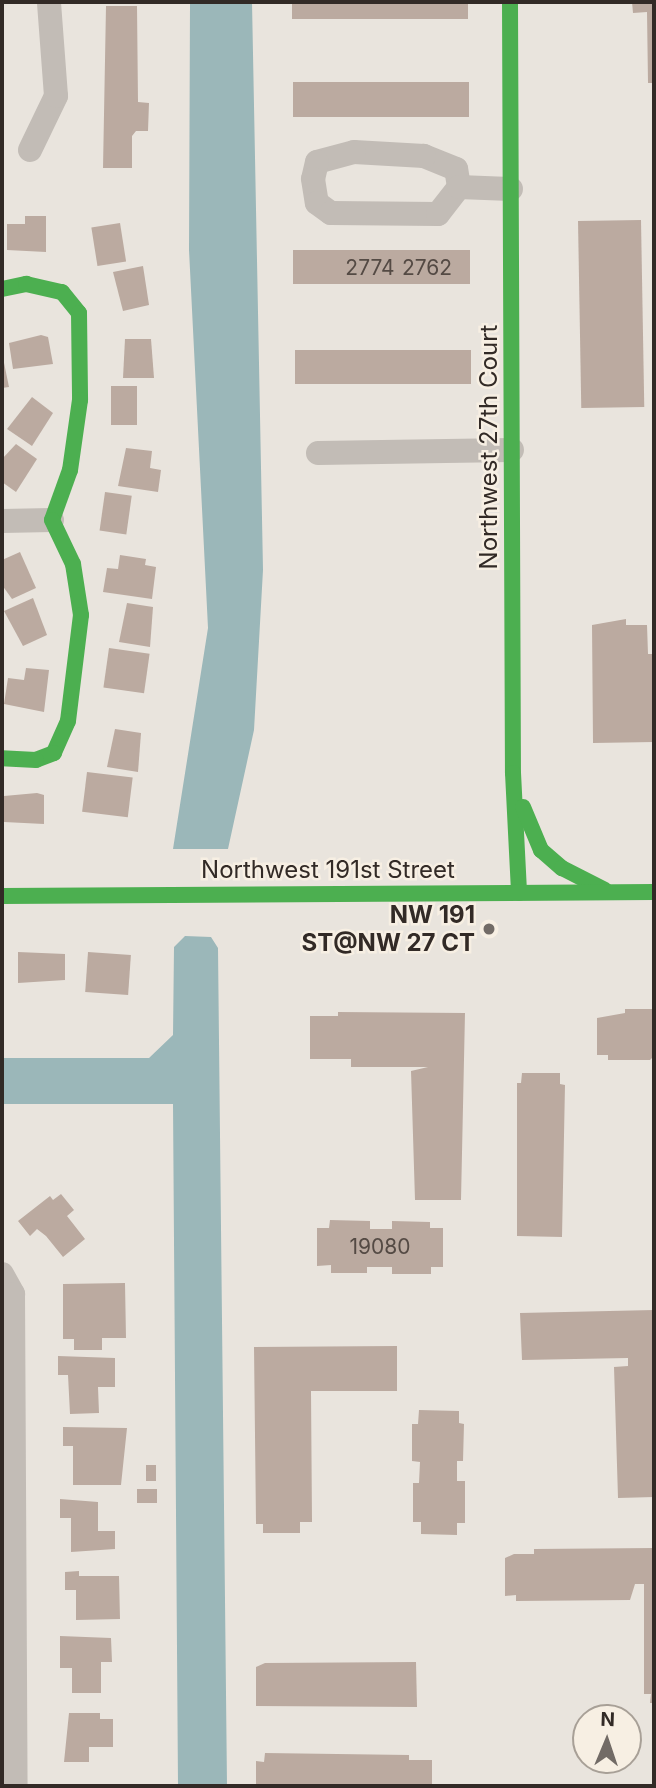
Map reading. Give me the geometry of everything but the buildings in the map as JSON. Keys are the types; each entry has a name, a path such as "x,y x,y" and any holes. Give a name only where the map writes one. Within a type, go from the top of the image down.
{"street":[{"path":"30,150 56,96 49,2"},
{"name":"Northwest 27th Court","path":"510,2 513,774 519,893"},
{"path":"354,152 424,156 456,169 459,187 438,214 331,213 317,203 313,179 317,162 354,152"},
{"path":"459,187 511,189"},
{"path":"2,289 26,284 62,292 79,313 80,400 70,470 52,520 74,564 81,615 68,721 54,753 36,760 2,758"},
{"path":"318,453 512,450"},
{"path":"2,521 52,520"},
{"path":"513,774 529,830 541,850 562,868 611,893"},
{"name":"Northwest 191st Street","path":"2,896 654,892"},
{"path":"2,1274 13,1293 8,1507 16,1786"}],"water":[{"path":"190,2 252,2 263,570 254,730 228,849 173,849 208,628 189,250"},
{"path":"185,936 211,937 218,948 227,1786 178,1786 173,1104 2,1104 2,1058 149,1058 173,1035 174,947"}],"traffic: fast":[{"path":"510,2 513,773 519,893"},
{"path":"2,289 26,284 62,292 79,313 80,400 70,470 52,520 73,564 81,615 68,721 54,753 36,760 2,758"},
{"path":"523,807 541,850 562,868 605,890"},
{"path":"2,896 654,892"}],"place":[{"name":"NW 191 ST@NW 27 CT","path":"489,929"}]}
